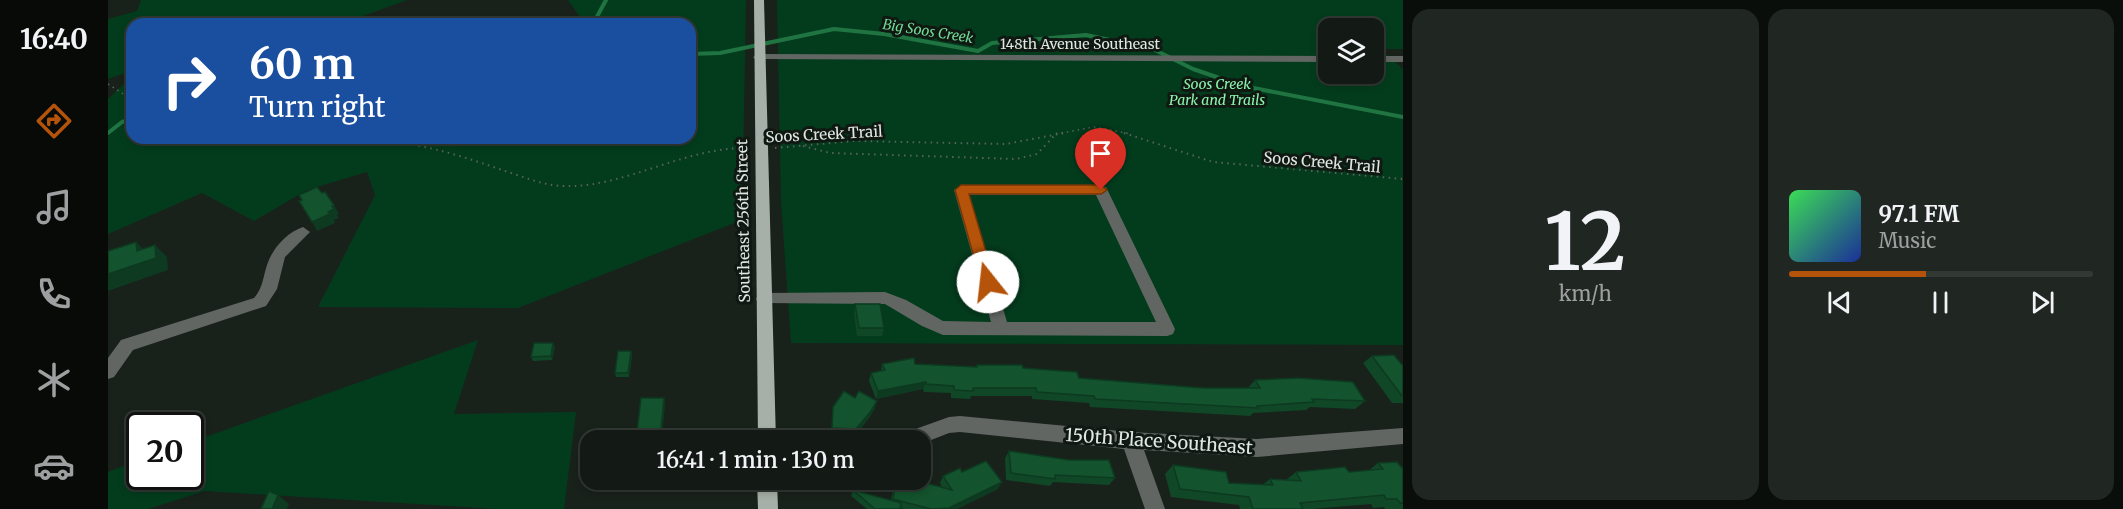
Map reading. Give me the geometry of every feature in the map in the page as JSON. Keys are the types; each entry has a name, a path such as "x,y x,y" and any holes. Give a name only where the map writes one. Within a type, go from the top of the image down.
{"main road":[{"name":"Southeast 256th Street","path":"759,0 767,430"},
{"path":"767,490 768,509"}],"street":[{"name":"148th Avenue Southeast","path":"759,50 1166,59 1318,59"},
{"path":"1384,59 1403,59"},
{"path":"764,299 885,298 895,300 925,320 943,328 1167,329 1101,190 961,190 1001,328"},
{"path":"108,372 127,345 260,302 268,295 275,262 284,247 303,232"},
{"name":"150th Place Southeast","path":"931,432 949,425 960,424 1131,441 1257,448 1403,436"},
{"path":"1131,441 1155,509"}],"path":[{"path":"108,84 122,93 126,99"},
{"name":"Soos Creek Trail","path":"407,144 533,180 543,185 560,187 597,182 686,156 734,148 801,146 854,141 1006,144 1082,128 1105,128 1213,162 1403,179"},
{"path":"801,146 830,153 1016,159 1036,154 1057,133"}],"green space":[{"path":"141,0 407,0 358,18 126,18 126,73 108,79 108,19 137,11"},
{"path":"568,0 746,0 742,220 518,308 318,307 375,195 367,172 307,190 254,221 202,193 108,234 108,99 126,82 126,144 696,144 696,18 581,18"},
{"name":"Soos Creek Park and Trails","path":"777,0 1403,0 1403,49 1384,49 1384,18 1318,18 1318,84 1384,84 1384,52 1403,69 1403,345 791,343 781,202"},
{"path":"478,340 454,414 576,412 564,509 497,509 205,491 148,509 108,509 108,472 126,465 126,490 204,490 204,437"}],"building":[{"path":"317,187 322,193 325,192 334,205 332,206 334,209 328,212 330,214 312,222 299,201 302,200 299,195"},
{"path":"136,242 137,251 155,245 156,258 108,274 108,251"},
{"path":"855,304 880,304 884,328 859,328"},
{"path":"534,343 553,343 551,356 531,357"},
{"path":"618,351 631,351 628,373 615,373"},
{"path":"1394,355 1403,366 1403,396 1372,356"},
{"path":"914,358 915,364 977,367 977,365 1022,365 1023,368 1077,372 1079,378 1203,388 1260,388 1255,380 1298,378 1353,382 1365,401 1312,399 1314,402 1257,406 1258,408 1095,399 1094,396 1037,392 1036,388 954,390 954,386 926,384 926,382 878,391 871,373 885,370 882,364"},
{"path":"844,391 855,398 859,391 877,401 856,429 832,428 833,407"},
{"path":"641,398 664,398 661,429 665,430 637,430"},
{"path":"1009,451 1069,460 1109,460 1115,478 1055,475 1055,479 1011,473"},
{"path":"986,461 1002,482 949,508 931,509 893,499 894,490 931,490 931,484 952,490 943,476 960,468 962,472"},
{"path":"1397,462 1403,467 1403,503 1397,499 1386,499 1384,495 1300,503 1303,509 1253,509 1249,497 1180,489 1173,465 1226,472 1229,483 1273,485 1270,479 1301,481 1296,472 1345,467 1349,472 1383,469 1378,463"},
{"path":"853,490 901,503 900,509 875,509"},
{"path":"269,491 278,495 272,509 261,509"}],"waterway":[{"path":"596,18 606,0"},
{"name":"Big Soos Creek","path":"696,54 720,53 834,29 884,34 978,51 992,43 1086,35 1153,49 1193,69 1243,86 1403,117"},
{"name":"Big Soos Creek","path":"108,133 126,121"}],"route":[{"path":"988,282 961,190 1101,190"}]}
